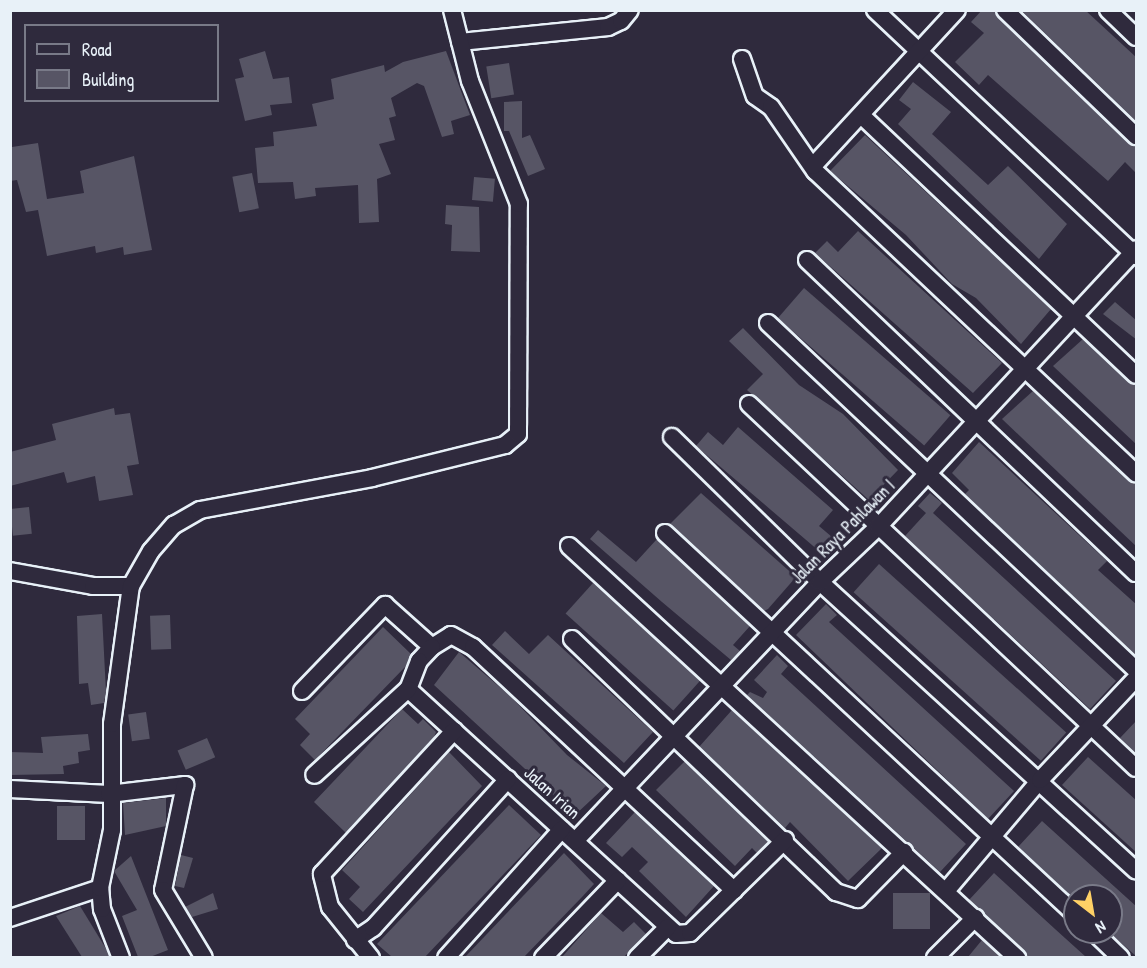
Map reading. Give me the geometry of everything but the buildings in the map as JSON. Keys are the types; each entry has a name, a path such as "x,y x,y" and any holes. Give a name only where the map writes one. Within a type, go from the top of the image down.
{"street":[{"path":"122,957 102,909 100,888 112,839 109,794 115,686 131,586 162,538 200,510 372,478 505,445 518,434 519,204 470,81 452,10"},
{"path":"460,42 608,27 621,21 630,10"},
{"path":"875,10 1135,252"},
{"path":"813,166 957,10"},
{"path":"1005,10 1137,136"},
{"path":"1108,10 1137,37"},
{"path":"742,59 755,96 771,107 813,166 1137,473"},
{"path":"861,115 1137,375"},
{"name":"Jalan Raya Pahlawan I","path":"575,841 820,582 878,527 1135,252"},
{"path":"807,260 1137,573"},
{"path":"768,323 1137,670"},
{"path":"749,404 1137,768"},
{"path":"672,437 820,582 1040,780 1137,871"},
{"path":"665,533 1063,903"},
{"path":"569,546 723,684 1017,957"},
{"path":"10,571 93,586 131,586"},
{"path":"302,691 385,605 432,646"},
{"path":"314,775 408,689 419,661 432,646 451,635 461,638 627,786 735,890"},
{"path":"572,639 676,734 836,892 852,900 904,852"},
{"path":"946,891 995,838 1040,780 1137,678"},
{"name":"Jalan Irian","path":"408,689 668,927"},
{"path":"371,957 330,907 321,879 324,870 454,731"},
{"path":"355,940 373,928 508,779"},
{"path":"10,789 109,794 185,784 163,890 204,957"},
{"path":"446,957 562,829"},
{"path":"637,957 668,927 676,934 690,933 785,840"},
{"path":"543,957 618,879"},
{"path":"10,918 100,888"},
{"path":"935,957 975,918"},
{"path":"1107,944 1121,957"}]}
